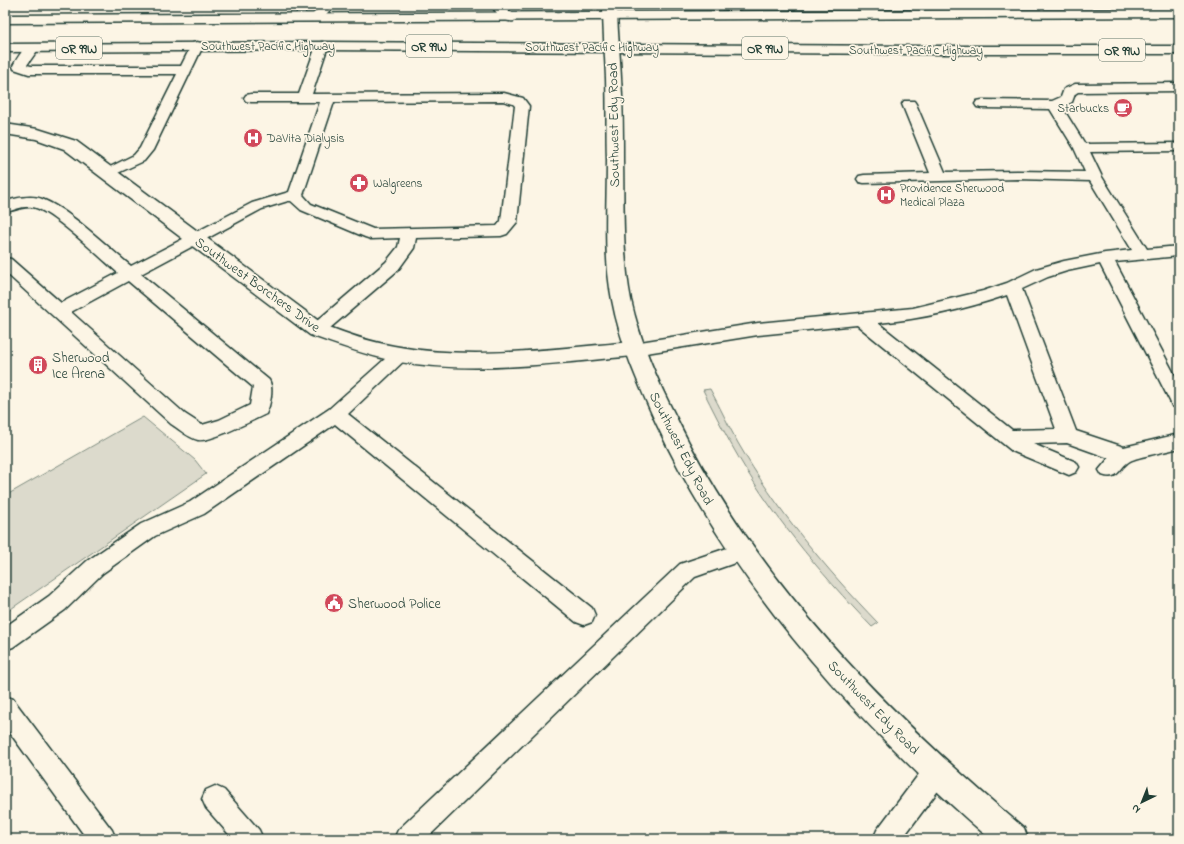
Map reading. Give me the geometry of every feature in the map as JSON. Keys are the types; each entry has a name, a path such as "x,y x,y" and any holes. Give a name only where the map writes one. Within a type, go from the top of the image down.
{"main road":[{"name":"Southwest Pacific Highway","path":"5,19 316,17 510,18 610,11 1179,13"},
{"name":"Southwest Edy Road","path":"610,11 616,250 621,300 634,349 672,436 692,475 742,552 832,664 871,708 937,772 959,793 1013,839"},
{"name":"Southwest Pacific Highway","path":"5,48 322,46 1179,50"},
{"path":"1065,50 1099,62 1157,64"},
{"name":"Southwest Borchers Drive","path":"5,129 54,138 70,145 317,330 337,339 427,359 476,361 634,349"}],"lane":[{"path":"316,17 329,5"},
{"path":"497,5 510,18"},
{"path":"109,173 139,158 146,150 198,46"},
{"path":"304,98 322,46"},
{"path":"33,48 19,66 29,70 185,70"},
{"path":"982,104 1054,105 1067,99 1069,92 1075,88 1179,87"},
{"path":"251,98 504,97 518,100 522,106 509,222 501,231 371,234 306,207 295,196"},
{"path":"295,196 328,98"},
{"path":"909,104 940,178"},
{"path":"1054,105 1081,148 1095,177 1142,254"},
{"path":"1081,148 1179,147"},
{"path":"864,179 1018,176 1095,177"},
{"path":"59,311 258,206 286,197 295,196"},
{"path":"5,208 14,204 36,202 56,212 263,384 260,409 226,425 200,433 178,419 5,263"},
{"path":"317,330 392,266 406,248 409,234"},
{"path":"634,349 758,329 912,314 974,300 1012,287 1042,273 1064,266 1105,258 1179,251"},
{"path":"1105,258 1179,401"},
{"path":"1012,287 1068,436"},
{"path":"861,319 1019,446 1068,467"},
{"path":"5,640 57,603 95,567 148,530 197,508 336,414 400,354"},
{"path":"336,414 584,615"},
{"path":"1007,437 1068,436 1124,455"},
{"path":"1109,470 1124,455 1179,441"},
{"path":"407,839 688,570 742,552"},
{"path":"5,708 104,839"},
{"path":"886,839 937,772"},
{"path":"215,799 250,839"}],"shaded area":[{"path":"710,389 738,443 768,491 820,559 878,623 872,627 852,606 814,563 778,517 761,493 731,444 703,390"},
{"path":"143,417 195,460 206,474 5,613 5,496"}],"place":[{"name":"Starbucks","path":"1123,108"},
{"name":"DaVita Dialysis","path":"253,138"},
{"name":"Walgreens","path":"359,183"},
{"name":"Providence Sherwood Medical Plaza","path":"886,195"},
{"name":"Sherwood Ice Arena","path":"38,365"},
{"name":"Sherwood Police","path":"334,603"}]}
